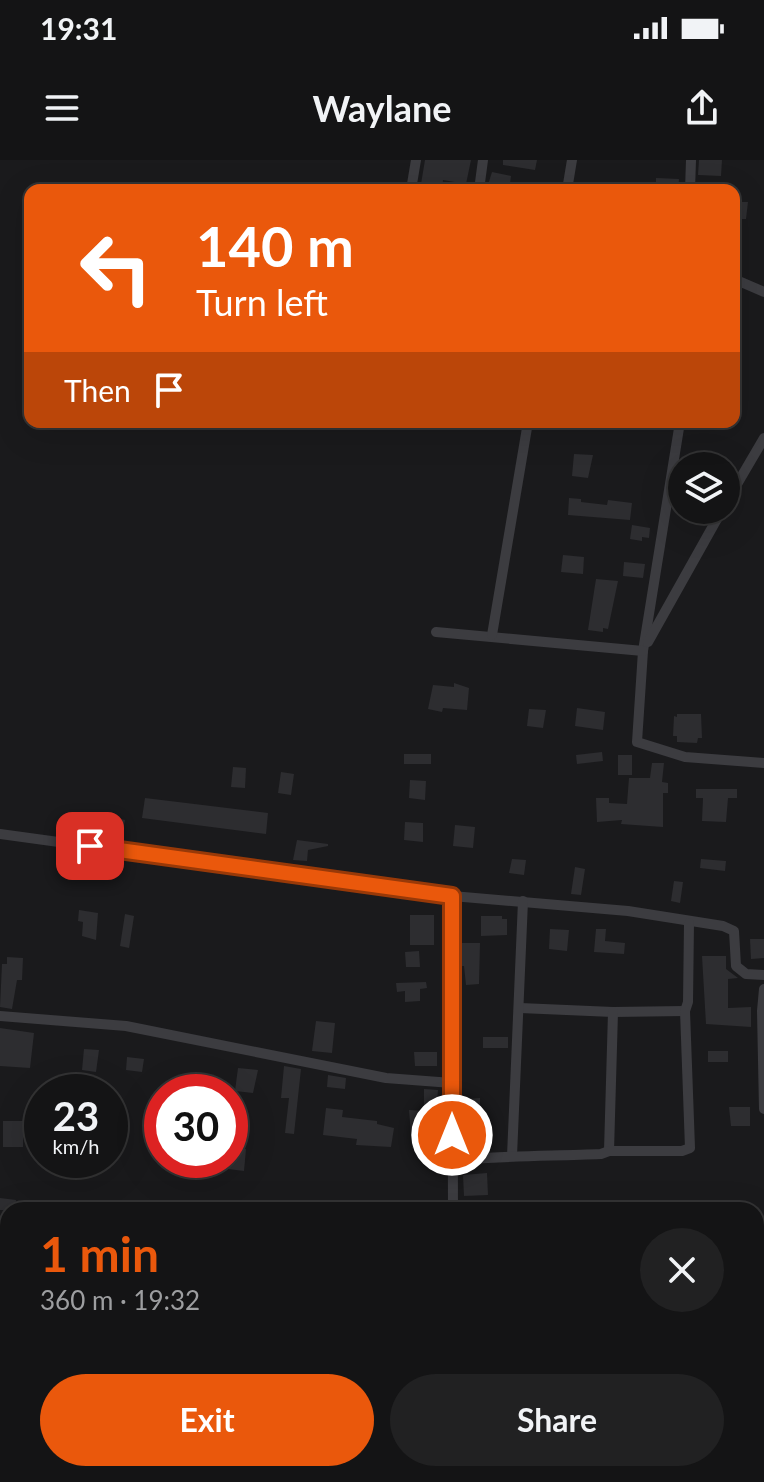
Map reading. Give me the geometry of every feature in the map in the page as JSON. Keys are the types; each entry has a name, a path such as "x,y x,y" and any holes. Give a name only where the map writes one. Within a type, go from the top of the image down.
{"street":[{"path":"412,184 416,160"},
{"path":"480,184 483,160"},
{"path":"568,184 572,160"},
{"path":"690,184 691,160"},
{"path":"740,282 764,292"},
{"path":"492,635 527,428"},
{"path":"679,428 643,651 637,742 685,757 764,763"},
{"path":"740,479 764,438"},
{"path":"643,651 714,524"},
{"path":"436,632 643,651"},
{"path":"0,834 452,896 628,911 723,926 734,931 736,966 746,974 764,975"},
{"path":"452,896 453,1202"},
{"path":"512,1156 523,901"},
{"path":"452,1160 601,1154 609,1151 682,1151 690,1148 685,1011 688,1002 689,923"},
{"path":"764,989 764,1109"},
{"path":"520,1008 685,1011"},
{"path":"609,1151 613,1012"},
{"path":"0,1016 126,1026 386,1078 452,1083"}],"building":[{"path":"425,160 471,160 466,184 443,180 443,184 421,184"},
{"path":"503,160 537,160 535,170 503,165"},
{"path":"699,160 722,160 721,176 698,175"},
{"path":"492,172 511,176 510,184 488,184"},
{"path":"656,178 679,179 679,184 656,184"},
{"path":"740,202 748,202 746,219 740,219"},
{"path":"574,454 593,455 588,478 572,476"},
{"path":"569,498 607,505 608,500 632,503 630,520 568,515"},
{"path":"632,525 650,528 649,538 642,537 642,541 630,539"},
{"path":"563,555 584,557 583,574 561,572"},
{"path":"624,562 645,564 643,578 623,576"},
{"path":"596,579 618,581 608,629 603,628 603,632 588,630"},
{"path":"454,683 469,688 467,710 443,708 442,712 428,709 433,685 454,687"},
{"path":"577,708 605,712 603,730 575,726"},
{"path":"529,709 546,710 543,728 527,726"},
{"path":"677,714 701,714 702,738 698,738 697,743 677,742 677,736 673,736 674,716 677,717"},
{"path":"602,752 603,761 577,764 576,755"},
{"path":"404,754 431,754 431,764 404,764"},
{"path":"618,755 632,755 632,775 618,775"},
{"path":"652,763 664,763 662,782 668,783 668,793 663,793 663,827 621,824 622,820 597,822 596,798 609,798 609,803 627,804 629,778 650,778"},
{"path":"233,767 246,768 245,788 231,787"},
{"path":"281,772 294,774 291,795 278,793"},
{"path":"410,780 426,781 425,800 409,798"},
{"path":"696,789 737,789 737,798 728,798 726,822 702,821 703,798 696,798"},
{"path":"145,798 268,813 266,834 142,818"},
{"path":"112,817 125,820 121,840 108,837"},
{"path":"405,822 423,823 423,842 404,840"},
{"path":"455,825 475,827 473,848 453,846"},
{"path":"297,840 328,846 308,850 307,861 293,860"},
{"path":"512,859 526,860 524,875 509,873"},
{"path":"701,859 726,861 725,871 700,868"},
{"path":"575,867 585,869 581,895 571,894"},
{"path":"674,881 683,882 680,903 671,901"},
{"path":"79,910 98,913 96,940 82,936 83,922 78,921"},
{"path":"125,914 134,916 129,948 120,946"},
{"path":"410,915 434,915 434,945 410,945"},
{"path":"481,916 502,916 502,919 507,919 507,935 481,936"},
{"path":"550,929 569,930 567,951 549,949"},
{"path":"596,929 606,929 605,941 625,943 624,954 594,952"},
{"path":"750,939 764,939 764,958 751,959"},
{"path":"460,943 480,943 479,984 466,985"},
{"path":"419,951 420,967 406,967 405,952"},
{"path":"702,956 726,956 726,969 738,978 728,979 728,1008 751,1007 751,1027 706,1024"},
{"path":"7,957 23,958 22,980 17,980 12,1009 0,1007 2,964 7,964"},
{"path":"426,982 427,988 420,989 420,1001 405,1002 405,991 397,992 396,983"},
{"path":"316,1021 335,1023 332,1053 312,1051"},
{"path":"0,1028 34,1033 30,1068 0,1066"},
{"path":"483,1037 508,1037 508,1048 483,1048"},
{"path":"84,1049 99,1050 96,1072 82,1070"},
{"path":"708,1051 728,1051 728,1062 708,1062"},
{"path":"414,1052 437,1052 437,1066 415,1066"},
{"path":"127,1057 144,1059 142,1072 126,1070"},
{"path":"284,1066 301,1069 294,1134 285,1133 289,1098 281,1098"},
{"path":"238,1068 258,1070 253,1093 248,1092 248,1074 237,1074"},
{"path":"328,1075 346,1078 345,1089 327,1087"},
{"path":"424,1089 438,1090 435,1126 423,1126 423,1148 412,1148 409,1110 424,1111"},
{"path":"480,1098 480,1121 467,1119 467,1099"},
{"path":"729,1107 750,1107 750,1126 731,1126"},
{"path":"326,1108 343,1110 342,1117 377,1121 377,1124 394,1128 391,1147 356,1145 357,1139 323,1135"},
{"path":"3,1121 23,1121 23,1147 3,1147"},
{"path":"487,1173 488,1195 464,1196 463,1175"},
{"path":"0,1198 16,1200 16,1202 0,1202"}],"route":[{"path":"90,846 452,896 452,1135"}]}
